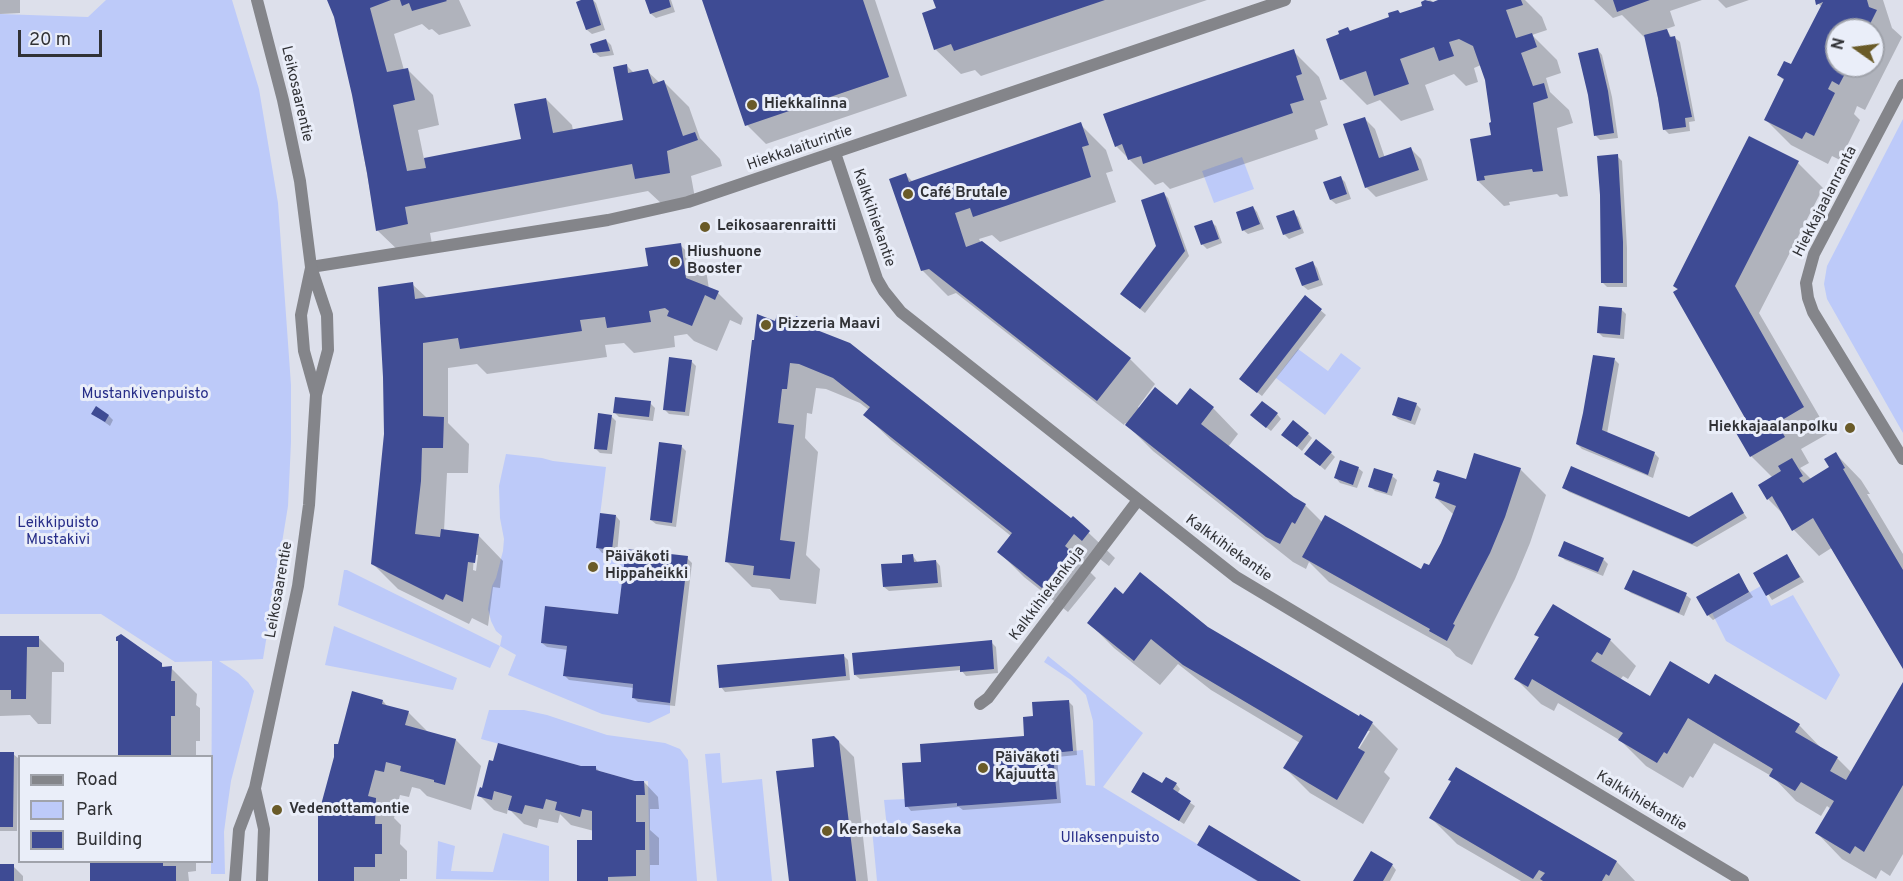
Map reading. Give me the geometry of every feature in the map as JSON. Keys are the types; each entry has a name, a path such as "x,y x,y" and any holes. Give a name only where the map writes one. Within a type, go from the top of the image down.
{"street":[{"name":"Leikosaarentie","path":"236,881 239,830 255,788 298,586 309,505 316,395 328,350 327,315 311,267 300,181 283,100 257,0"},
{"name":"Hiekkalaiturintie","path":"311,267 651,212 724,191 1285,0"},
{"name":"Hiekkajaalanranta","path":"1903,85 1814,254 1806,283 1813,312 1903,459"},
{"name":"Kalkkihiekantie","path":"835,153 878,279 891,301 902,312 1236,577 1743,881"},
{"name":"Leikosaarentie","path":"311,267 301,315 304,351 316,395"},
{"name":"Kalkkihiekankuja","path":"980,704 988,698 1138,500"},
{"name":"Leikosaarentie","path":"255,788 264,829 262,881"}],"green space":[{"name":"Mustankivenpuisto","path":"106,0 232,0 259,89 278,203 291,385 288,506 263,659 219,661 238,673 254,691 231,781 224,832 225,874 211,874 211,863 213,863 212,661 175,662 101,614 0,614 0,14 88,17"},
{"path":"1903,119 1903,433 1827,299 1824,284 1827,266"},
{"path":"1242,157 1254,189 1214,203 1202,171"},
{"path":"1298,349 1328,371 1341,353 1361,368 1325,415 1276,378"},
{"path":"506,454 606,467 596,548 626,552 618,614 546,606 541,643 567,646 563,676 633,684 632,698 670,703 670,713 649,723 602,714 508,675 516,655 500,646 502,636 496,631 488,609 492,586 503,551 499,486"},
{"path":"344,570 347,570 500,646 490,668 338,605"},
{"path":"1761,586 1771,606 1793,595 1840,675 1826,700 1726,641 1712,613"},
{"path":"334,626 457,678 453,690 325,665"},
{"name":"Ullaksenpuisto","path":"1048,656 1143,733 1103,787 1258,881 877,881 872,829 887,828 884,800 905,799 957,803 957,806 1057,799 1053,753 1083,750 1086,785 1095,786 1093,721 1086,695 1071,680 1044,662"},
{"path":"489,710 524,710 547,715 607,735 665,743 680,749 688,760 697,881 650,881 648,781 635,781 596,770 596,766 581,766 481,739"},
{"path":"720,753 722,783 762,779 772,881 717,881 705,754"},
{"path":"503,833 549,846 549,881 436,879 438,841 455,846 451,871 493,872"}],"building":[{"path":"327,0 391,0 370,8 387,72 408,68 415,100 393,105 407,171 426,168 424,158 521,139 514,104 546,98 553,133 623,120 613,67 627,64 628,73 648,69 653,84 664,80 683,136 695,132 698,140 667,151 670,173 635,179 632,164 405,207 408,224 376,231 352,95 334,17"},
{"path":"400,0 447,1 412,11 409,3 402,6"},
{"path":"593,0 601,25 586,30 576,2"},
{"path":"645,0 669,0 671,7 650,14"},
{"path":"702,0 863,0 889,77 745,126"},
{"path":"933,0 1105,0 954,51 951,44 934,50 922,13 936,8"},
{"path":"1425,0 1433,2 1438,0 1521,0 1523,5 1506,10 1516,38 1532,33 1537,47 1521,53 1533,86 1544,83 1548,98 1533,103 1543,171 1533,172 1532,169 1484,176 1485,180 1477,181 1470,139 1491,135 1489,123 1491,122 1485,80 1473,46 1459,39 1449,42 1454,56 1439,61 1434,47 1400,59 1409,84 1374,96 1366,71 1340,80 1326,39 1339,34 1338,31 1348,27 1350,31 1389,17 1388,13 1398,10 1400,13 1422,6 1421,2"},
{"path":"1613,0 1650,0 1617,12"},
{"path":"1815,0 1867,0 1869,7 1877,10 1873,18 1825,18 1825,78 1843,78 1839,85 1832,81 1828,89 1835,93 1814,136 1806,132 1802,139 1764,120 1784,79 1777,75 1784,61 1791,64 1823,2 1816,5"},
{"path":"1667,29 1670,37 1675,36 1692,117 1685,118 1686,127 1663,130 1644,35"},
{"path":"606,39 610,51 593,53 590,44"},
{"path":"1598,48 1608,91 1614,133 1594,136 1588,95 1578,53"},
{"path":"1294,49 1302,74 1296,76 1304,100 1290,104 1293,113 1143,164 1141,156 1128,160 1122,144 1115,147 1103,114"},
{"path":"1365,117 1379,158 1411,147 1419,170 1365,188 1343,124"},
{"path":"1081,122 1089,145 1082,147 1091,177 973,217 970,208 955,213 966,247 982,241 1131,358 1097,401 929,269 921,271 889,179 906,173 909,182"},
{"path":"1749,136 1799,161 1735,286 1804,407 1777,423 1785,437 1750,457 1732,426 1745,418 1673,292 1678,289 1673,286"},
{"path":"1618,154 1623,283 1601,283 1597,156"},
{"path":"1341,176 1347,194 1330,200 1323,182"},
{"path":"1164,192 1185,251 1140,309 1120,294 1156,246 1141,200"},
{"path":"1253,206 1260,224 1242,231 1236,212"},
{"path":"1294,210 1301,229 1283,235 1276,216"},
{"path":"1212,220 1219,239 1201,245 1194,226"},
{"path":"681,243 686,278 719,291 715,300 705,295 692,326 667,316 669,311 665,308 649,311 651,322 607,328 605,317 580,320 582,331 460,349 458,338 423,343 423,416 444,417 443,448 422,448 415,534 440,537 441,529 479,534 475,563 468,562 463,602 446,594 443,600 371,564 384,434 378,287 413,282 415,299 648,266 645,248"},
{"path":"1313,261 1319,280 1302,286 1295,268"},
{"path":"1305,295 1322,309 1257,393 1239,379"},
{"path":"1599,306 1622,308 1620,335 1597,333"},
{"path":"757,314 775,321 777,315 795,322 796,316 805,320 804,325 850,343 1090,531 1082,541 1074,534 1065,546 1071,551 1042,588 997,552 1012,533 863,415 870,407 833,378 799,364 790,363 787,389 782,389 778,423 794,425 780,540 795,542 790,579 753,575 754,566 725,562"},
{"path":"1593,355 1615,358 1602,430 1655,452 1648,475 1576,444"},
{"path":"669,357 692,360 685,412 663,410"},
{"path":"1155,387 1177,405 1190,388 1214,407 1201,424 1306,504 1295,524 1292,522 1280,544 1266,537 1125,425"},
{"path":"615,397 651,401 649,417 613,413"},
{"path":"1398,397 1417,403 1411,421 1392,415"},
{"path":"1262,401 1278,413 1266,428 1250,415"},
{"path":"96,406 109,415 105,422 91,414"},
{"path":"598,413 612,415 607,450 594,449"},
{"path":"1293,420 1309,433 1297,447 1281,435"},
{"path":"1316,439 1332,452 1320,466 1304,454"},
{"path":"659,442 682,445 672,523 650,520"},
{"path":"1836,452 1845,468 1843,469 1903,570 1903,669 1813,518 1792,531 1772,496 1767,500 1758,485 1781,471 1778,466 1792,458 1803,476 1799,478 1803,483 1829,467 1824,459"},
{"path":"1474,453 1521,468 1490,553 1453,624 1455,625 1447,641 1429,631 1430,629 1302,557 1325,515 1421,569 1424,563 1429,565 1456,506 1435,498 1440,483 1433,481 1437,470 1466,479"},
{"path":"1340,460 1359,467 1353,485 1334,478"},
{"path":"1571,466 1689,517 1732,492 1744,513 1692,544 1562,488"},
{"path":"1374,468 1393,474 1387,493 1368,487"},
{"path":"600,513 616,515 612,550 596,548"},
{"path":"1564,541 1604,558 1598,572 1558,556"},
{"path":"626,549 688,556 670,703 632,698 633,684 563,676 567,646 541,643 545,606 618,614"},
{"path":"913,554 914,562 936,560 938,583 883,587 881,564 902,563 902,555"},
{"path":"1787,554 1800,577 1766,596 1753,573"},
{"path":"1633,570 1687,593 1679,613 1624,589"},
{"path":"1140,572 1208,627 1373,722 1358,748 1365,752 1337,800 1283,768 1303,736 1183,665 1151,639 1134,661 1087,623 1115,587 1123,594"},
{"path":"1739,573 1749,592 1707,616 1696,597"},
{"path":"1553,604 1611,639 1602,655 1597,652 1591,661 1650,696 1670,661 1709,684 1715,674 1800,724 1795,732 1838,757 1830,771 1846,780 1903,682 1903,785 1864,852 1855,846 1850,854 1815,833 1834,801 1801,782 1795,791 1769,776 1773,769 1688,718 1667,754 1664,752 1657,763 1618,740 1623,733 1532,679 1528,687 1514,679 1539,637 1534,635"},
{"path":"121,634 162,663 162,667 172,666 171,681 175,681 175,716 171,716 171,755 118,755 118,641 116,637"},
{"path":"0,636 39,636 39,647 27,647 26,699 11,699 11,690 0,690"},
{"path":"992,640 994,669 960,672 960,666 854,675 852,653"},
{"path":"844,654 846,676 719,688 717,665"},
{"path":"352,691 383,700 382,704 409,711 405,725 456,739 445,785 400,771 401,766 386,762 384,772 375,770 368,796 376,798 375,824 382,824 382,854 375,854 375,867 354,867 354,881 318,881 318,816 334,757 334,744 338,744"},
{"path":"1069,700 1073,751 1053,753 1057,799 905,807 902,763 921,762 920,744 1024,736 1023,717 1033,716 1032,702"},
{"path":"834,736 839,741 856,881 789,881 776,771 814,767 812,739"},
{"path":"498,743 581,766 596,766 596,770 635,781 644,781 645,795 636,795 636,822 645,822 645,850 636,850 636,876 608,877 608,881 577,881 577,840 592,840 592,811 582,809 580,817 555,810 557,802 546,799 543,809 525,805 522,814 508,810 512,796 494,791 492,800 477,796 480,787 482,788 489,760 493,761"},
{"path":"0,752 14,752 13,827 0,827"},
{"path":"1456,767 1617,861 1609,876 1606,874 1602,881 1543,881 1540,879 1545,873 1539,870 1533,879 1429,818 1451,781 1448,780"},
{"path":"1143,772 1162,783 1166,777 1177,783 1173,789 1191,801 1179,821 1131,792"},
{"path":"1209,825 1301,881 1258,881 1197,845"},
{"path":"1371,851 1393,864 1383,881 1353,881"},
{"path":"90,863 163,863 163,866 176,866 176,881 90,881"},
{"path":"0,864 14,864 14,881 0,881"}],"place":[{"name":"Hiekkalinna","path":"752,105"},
{"name":"Café Brutale","path":"908,194"},
{"name":"Leikosaarenraitti","path":"705,227"},
{"name":"Hiushuone Booster","path":"675,262"},
{"name":"Pizzeria Maavi","path":"766,325"},
{"name":"Hiekkajaalanpolku","path":"1850,428"},
{"name":"Päiväkoti Hippaheikki","path":"593,567"},
{"name":"Päiväkoti Kajuutta","path":"983,768"},
{"name":"Vedenottamontie","path":"277,810"},
{"name":"Kerhotalo Saseka","path":"827,831"}],"park label":[{"name":"Leikkipuisto Mustakivi","path":"58,532"}]}
